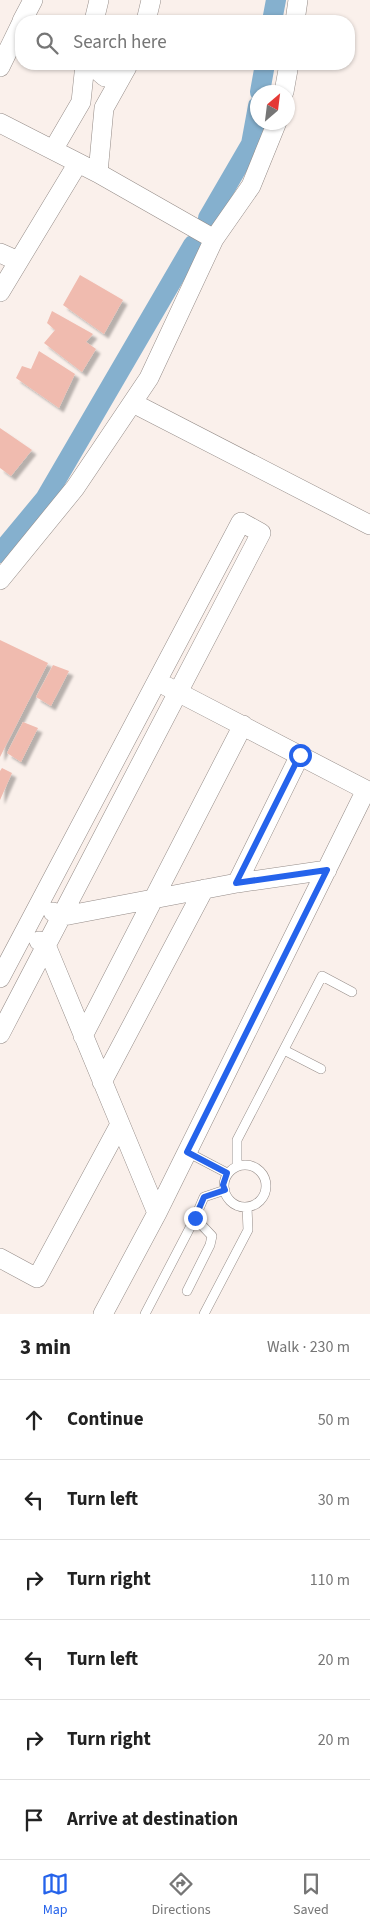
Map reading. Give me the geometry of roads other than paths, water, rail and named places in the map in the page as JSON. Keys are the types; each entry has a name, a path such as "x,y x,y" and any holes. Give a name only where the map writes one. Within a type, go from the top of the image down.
{"street":[{"path":"26,15 33,0"},
{"path":"95,15 99,0"},
{"path":"148,15 152,0"},
{"path":"296,15 298,0"},
{"path":"0,67 15,36"},
{"path":"53,150 81,102 84,70"},
{"path":"97,70 105,77 123,70"},
{"path":"98,174 104,108 125,70"},
{"path":"285,85 288,70"},
{"path":"0,123 78,163 214,239"},
{"path":"0,580 75,488 149,378 214,239 251,186 274,130"},
{"path":"0,292 78,163"},
{"path":"0,253 18,262"},
{"path":"132,403 370,525"},
{"path":"0,978 241,522 261,533 0,1034"},
{"path":"103,1314 187,1152 366,790 156,681"},
{"path":"83,1036 243,725"},
{"path":"236,883 300,755"},
{"path":"39,904 60,916 204,888 327,870"},
{"path":"102,1082 204,888"},
{"path":"24,933 46,945 156,1213"},
{"path":"0,1258 37,1278 119,1126"}],"lane":[{"path":"237,1166 237,1140 322,976 352,992"},
{"path":"284,1050 321,1070"},
{"path":"187,1152 227,1173"},
{"path":"249,1165 259,1170 266,1181 265,1192 262,1198 247,1207 235,1204 226,1196 223,1185 227,1173 237,1166 249,1165"},
{"path":"145,1314 204,1197 225,1190"},
{"path":"204,1314 248,1230 247,1207"},
{"path":"187,1290 210,1245 212,1236 195,1218"}],"waterway":[{"path":"273,15 276,0"},
{"path":"261,85 264,70"},
{"path":"208,218 251,144 254,130"},
{"path":"0,553 45,499 193,245"}]}
